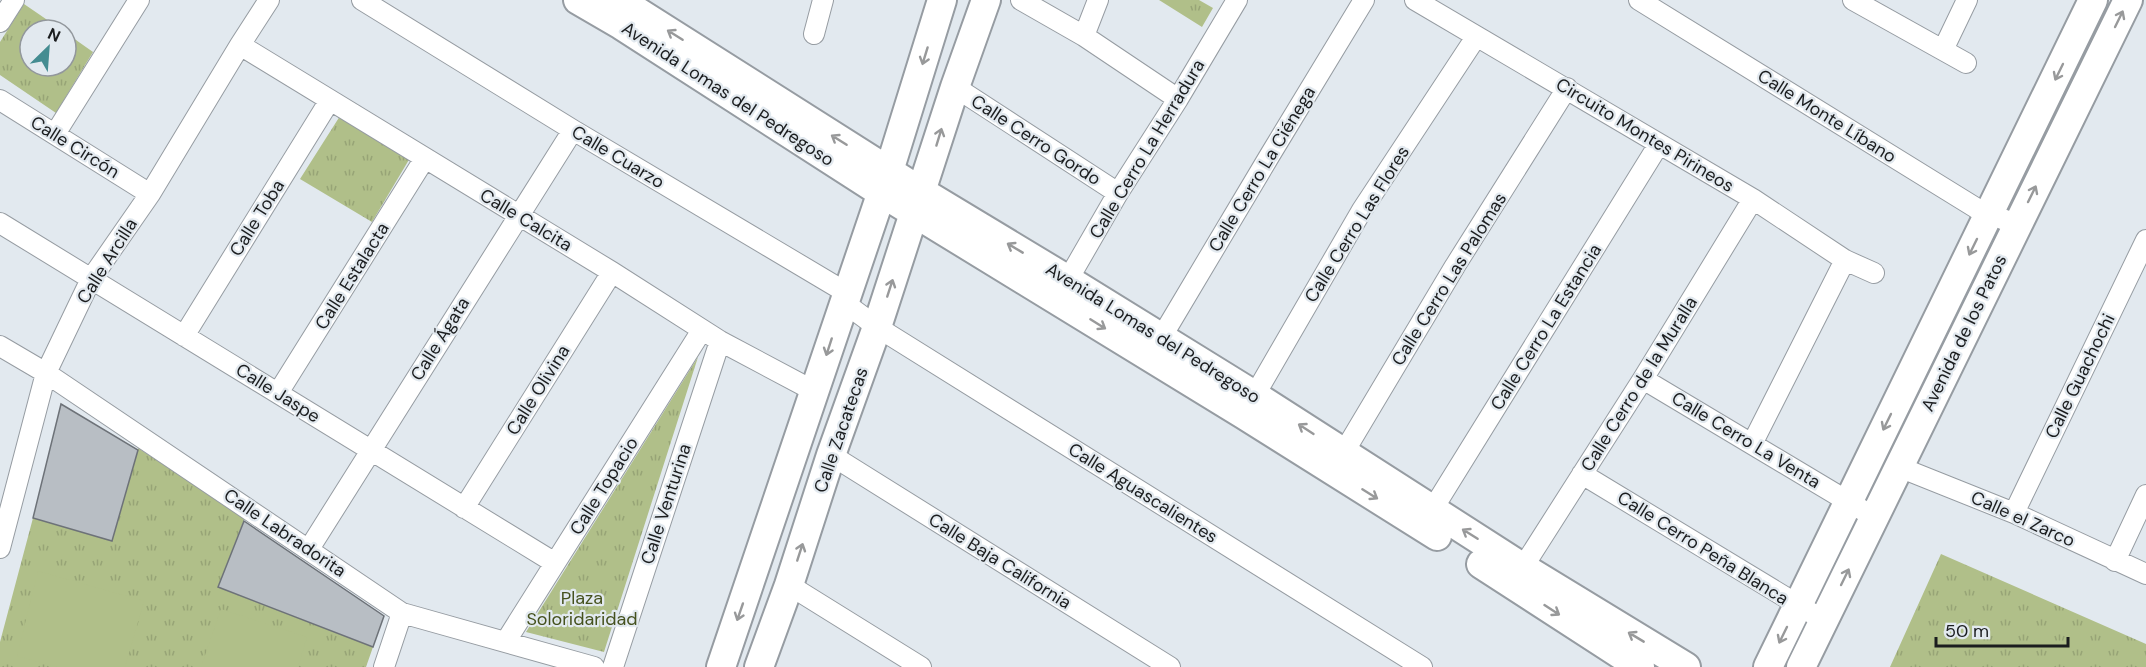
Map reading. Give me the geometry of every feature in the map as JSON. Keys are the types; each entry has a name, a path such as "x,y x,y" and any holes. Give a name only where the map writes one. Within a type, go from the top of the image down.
{"street":[{"path":"0,22 14,0"},
{"path":"55,134 140,0"},
{"name":"Calle Arcilla","path":"0,548 5,510 46,373 91,279 150,194 269,0"},
{"name":"Calle Cuarzo","path":"362,0 573,130 860,312"},
{"name":"Avenida Lomas del Pedregoso","path":"578,0 628,8 904,194 1063,289 1517,576 1640,667"},
{"path":"814,34 823,0"},
{"path":"904,194 942,0"},
{"path":"904,194 955,87 986,0"},
{"path":"1021,0 1084,36 1178,99"},
{"path":"1084,36 1098,0"},
{"name":"Calle Cerro La Ciénega","path":"1161,338 1364,0"},
{"name":"Circuito Montes Pirineos","path":"1415,0 1753,199 1845,260 1874,273"},
{"name":"Calle Monte Líbano","path":"1639,0 1976,208 2017,225"},
{"path":"1853,0 1966,63"},
{"path":"1943,50 1967,0"},
{"name":"Avenida de los Patos","path":"1768,667 2093,0"},
{"name":"Avenida de los Patos","path":"1801,667 2128,0"},
{"name":"Calle Cerro La Herradura","path":"1063,289 1118,193 1178,99 1228,3"},
{"name":"Calle Cerro Las Flores","path":"1248,405 1362,210 1476,37"},
{"name":"Calle Calcita","path":"240,45 612,272 720,341 814,391"},
{"name":"Calle Cerro Gordo","path":"955,87 1118,193"},
{"name":"Calle Cerro Las Palomas","path":"1338,462 1449,276 1567,88"},
{"name":"Calle Circón","path":"0,100 150,194"},
{"name":"Calle Toba","path":"184,336 330,100"},
{"name":"Calle Ágata","path":"309,549 573,130"},
{"name":"Calle Cerro La Estancia","path":"1427,518 1659,144"},
{"name":"Calle Estalacta","path":"278,393 425,158"},
{"name":"Calle Zacatecas","path":"759,667 789,585 831,455 860,312 904,194"},
{"name":"Calle Zacatecas","path":"722,667 814,391 860,312 904,194"},
{"name":"Calle Cerro de la Muralla","path":"1517,576 1643,379 1753,199"},
{"name":"Calle Jaspe","path":"0,223 555,563"},
{"name":"Calle Guachochi","path":"2014,513 2146,240"},
{"path":"1752,444 1845,260"},
{"name":"Calle Olivina","path":"464,508 612,272"},
{"name":"Avenida Lomas del Pedregoso","path":"1063,289 1161,338 1248,405"},
{"name":"Calle Aguascalientes","path":"860,312 1422,667"},
{"name":"Calle Topacio","path":"506,641 702,330"},
{"name":"Calle Venturina","path":"613,667 720,341"},
{"name":"Calle Labradorita","path":"0,345 46,373 402,613 594,667"},
{"name":"Calle Cerro La Venta","path":"1643,379 1874,517"},
{"name":"Calle Baja California","path":"831,455 1170,667"},
{"name":"Calle el Zarco","path":"1899,467 2014,513 2146,574"},
{"name":"Calle Cerro Peña Blanca","path":"1582,474 1823,621"},
{"path":"2115,561 2146,495"},
{"name":"Avenida Lomas del Pedregoso","path":"1517,576 1686,667"},
{"path":"789,585 921,667"},
{"path":"384,667 402,613"}],"green space":[{"path":"1159,0 1199,0 1213,8 1202,27"},
{"path":"24,4 44,18 18,18 18,78 77,78 56,113 0,75 0,42"},
{"path":"78,41 93,52 78,77"},
{"path":"340,116 410,158 372,222 300,179"},
{"name":"Plaza Soloridaridad","path":"698,357 604,652 526,632"},
{"path":"138,448 245,517 218,587 373,647 366,667 0,667 0,642 33,518 112,541"},
{"path":"1941,554 2146,644 2146,667 1890,667"},
{"path":"38,571 144,601 125,667 58,667 17,656"},
{"path":"221,609 307,637 298,667 201,667"}],"building":[{"path":"61,404 138,450 112,541 33,518"},
{"path":"244,521 384,616 373,647 218,587"}]}
